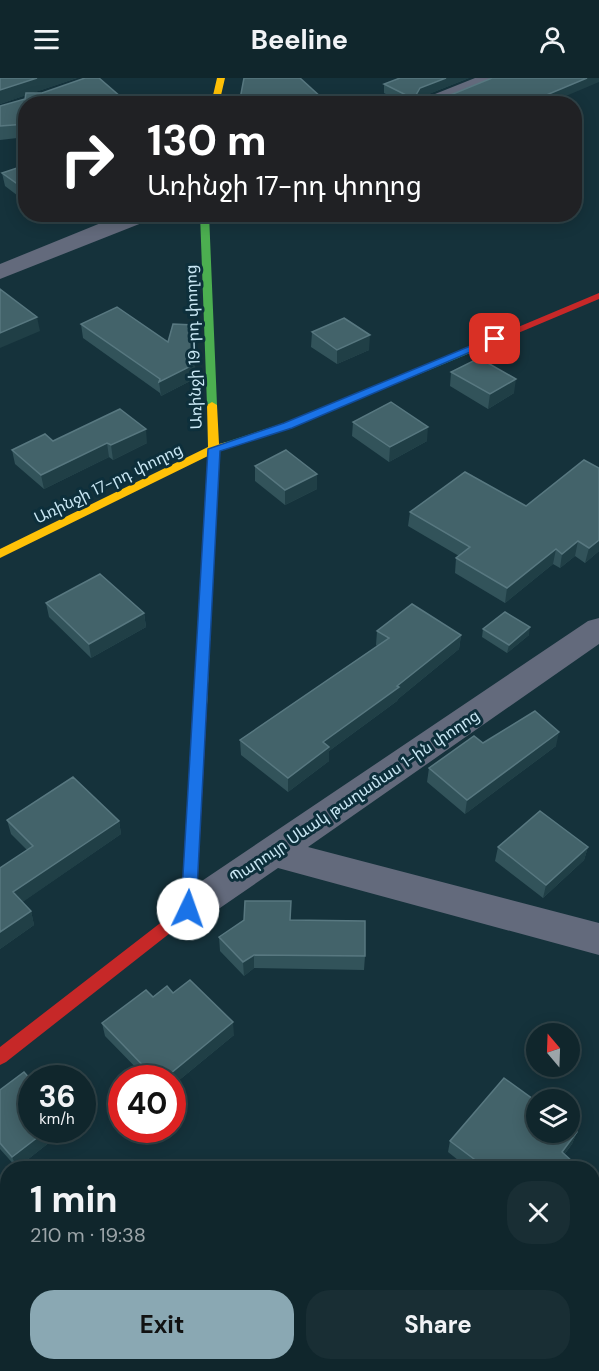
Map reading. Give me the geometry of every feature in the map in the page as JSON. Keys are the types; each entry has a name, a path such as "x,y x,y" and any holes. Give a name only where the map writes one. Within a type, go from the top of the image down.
{"street":[{"path":"217,96 221,78"},
{"path":"447,96 492,78"},
{"path":"0,272 124,222"},
{"name":"Առինջի 19-րդ փողոց","path":"188,909 214,449 204,222"},
{"name":"Առինջի 17-րդ փողոց","path":"0,554 214,449 288,425 599,296"},
{"name":"Պարույր Սևակ թաղամաս 1-ին փողոց","path":"0,1057 188,909 599,628"},
{"path":"273,852 599,939"}],"building":[{"path":"0,78 37,78 0,90"},
{"path":"85,78 99,78 120,96 26,96 26,93 42,93"},
{"path":"244,78 300,78 320,96 241,96"},
{"path":"400,78 446,78 420,88 416,95 448,96 408,96 384,84"},
{"path":"492,78 587,78 544,96 448,96"},
{"path":"18,101 18,125 0,126 0,106"},
{"path":"18,168 18,184 2,173"},
{"path":"0,289 37,317 0,333"},
{"path":"117,307 168,342 173,324 194,325 193,359 195,364 159,382 160,379 81,324"},
{"path":"344,318 370,335 337,350 312,332"},
{"path":"479,358 516,379 490,394 451,372"},
{"path":"391,402 428,427 390,447 353,422"},
{"path":"120,409 146,429 111,445 107,443 41,475 12,450 45,434 53,441"},
{"path":"286,450 317,474 285,490 255,466"},
{"path":"584,460 599,468 599,540 589,548 578,541 562,554 556,549 507,588 456,558 470,547 410,512 465,472 526,506"},
{"path":"100,574 144,613 89,644 46,603"},
{"path":"412,604 461,635 397,686 399,687 323,742 329,747 288,778 240,740 389,638 377,631"},
{"path":"505,612 530,627 509,645 483,629"},
{"path":"535,711 559,732 467,800 429,768 474,736 483,743"},
{"path":"73,777 119,821 13,892 31,911 0,932 0,868 33,846 7,820"},
{"path":"540,811 588,847 546,885 498,847"},
{"path":"245,901 291,901 290,920 365,921 365,956 254,955 243,962 219,937 244,920"},
{"path":"190,980 233,1022 181,1065 142,1065 102,1023 146,990 153,997 167,986 173,993"},
{"path":"18,1076 18,1143 30,1143 12,1157 0,1143 0,1090"},
{"path":"504,1078 526,1094 526,1143 569,1143 562,1152 572,1161 477,1161 450,1141"}],"traffic: fast":[{"path":"204,222 212,405"},
{"path":"227,445 288,425 471,349"}],"traffic: slow":[{"path":"217,96 221,78"},
{"path":"200,705 214,449 212,405"},
{"path":"0,554 214,449 227,445"}],"traffic: jam":[{"path":"471,349 599,296"},
{"path":"0,1057 188,910 200,705"}],"route":[{"path":"188,909 214,449 288,425 495,339"}]}
